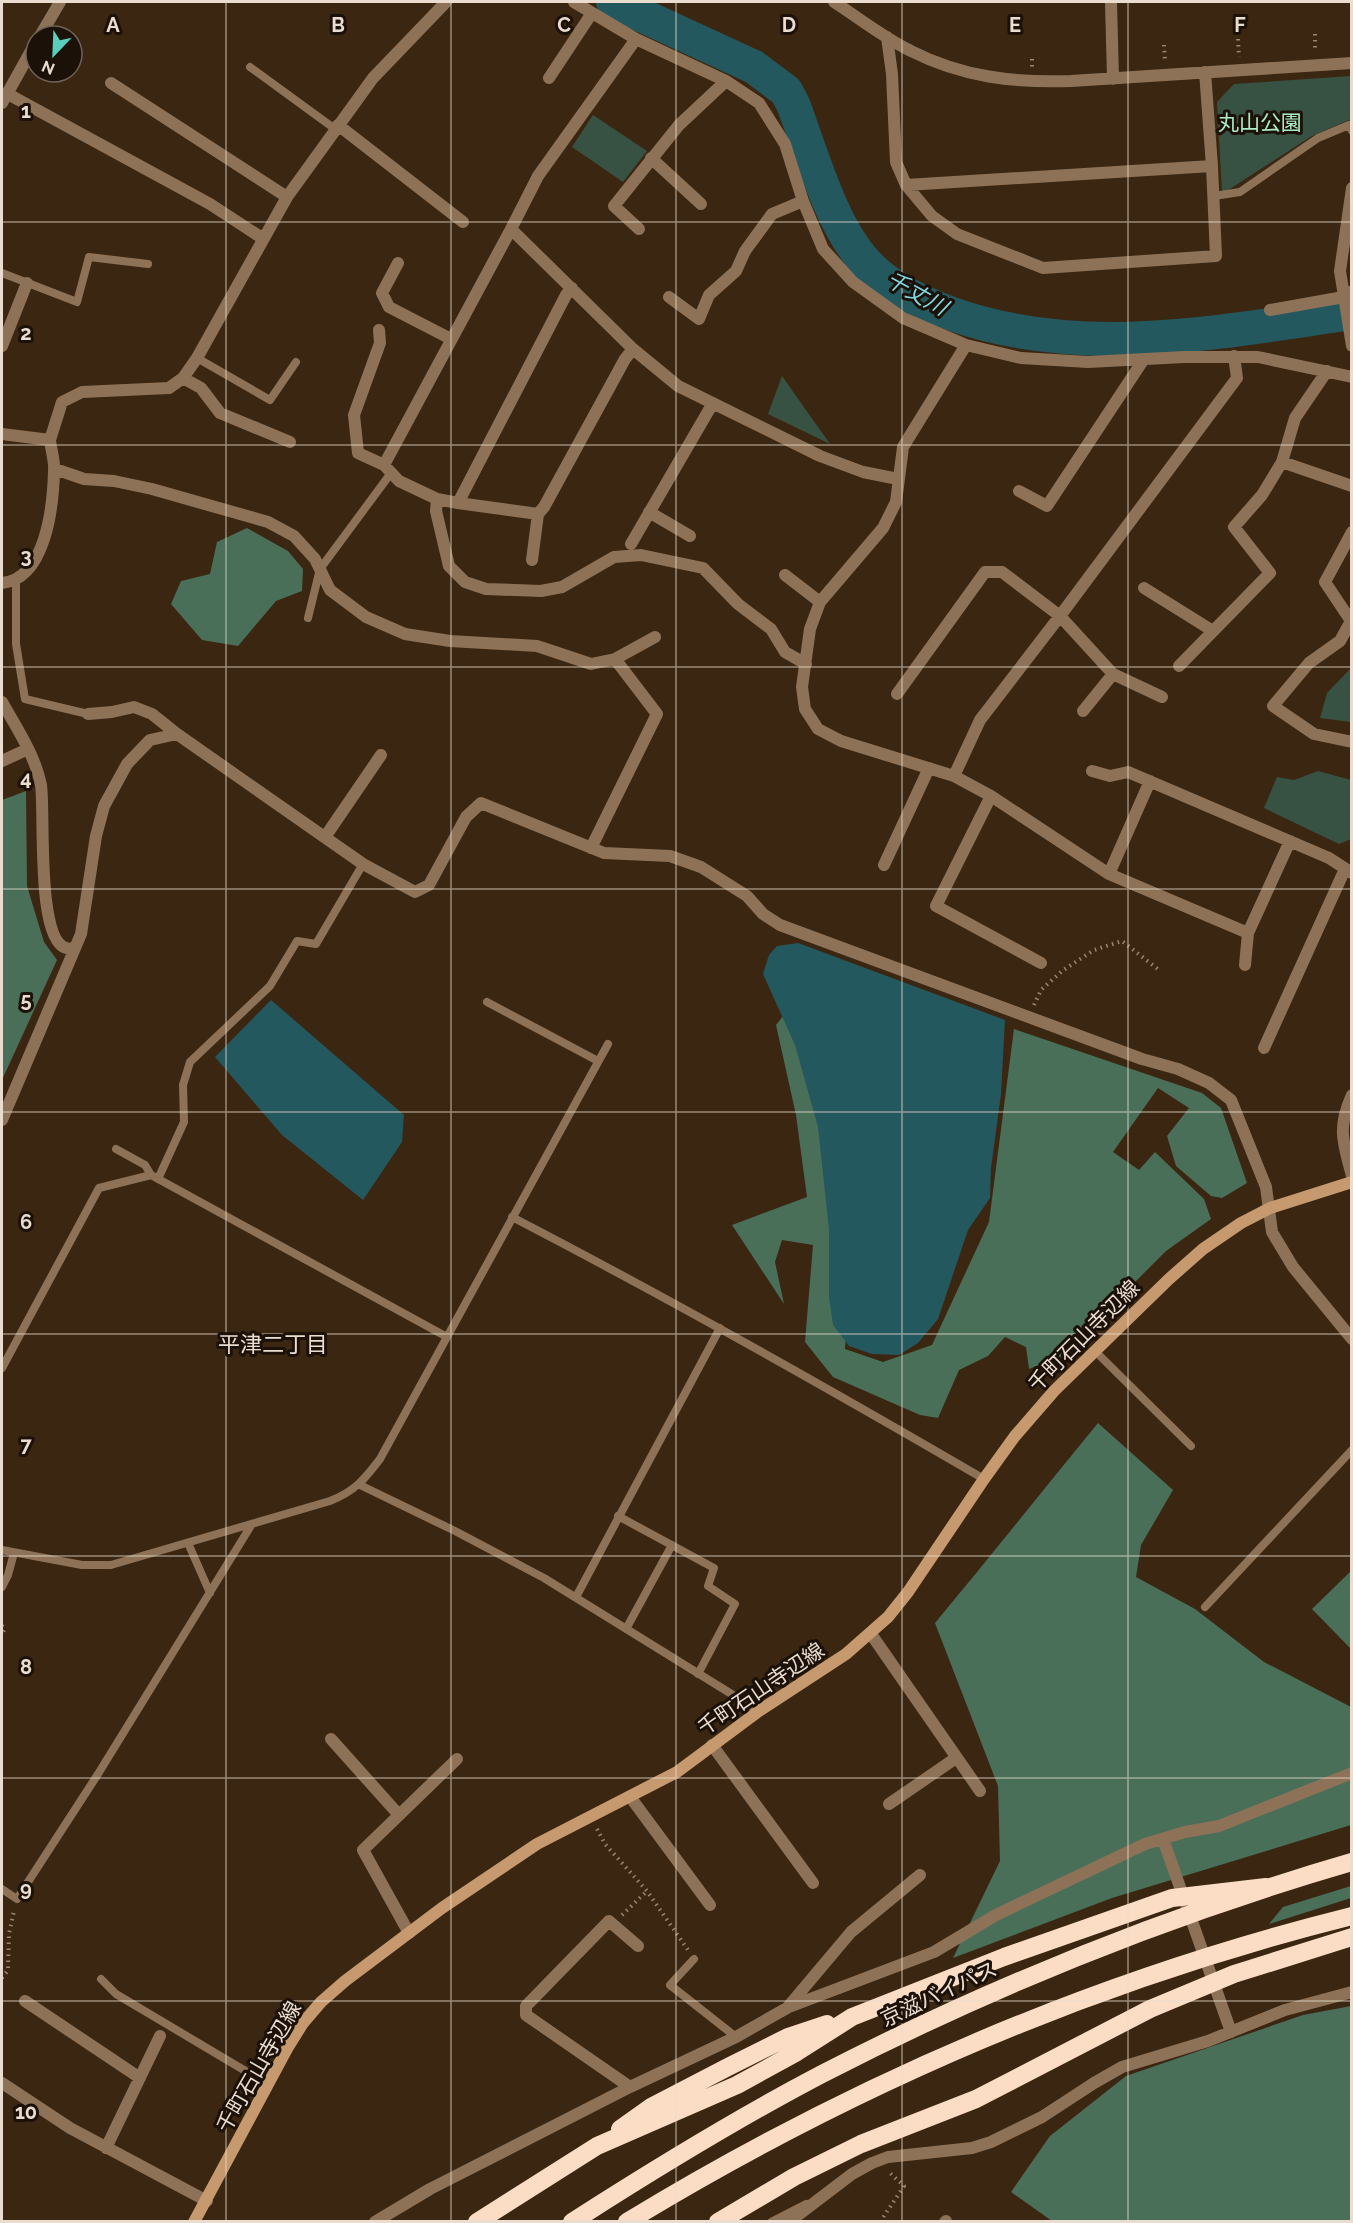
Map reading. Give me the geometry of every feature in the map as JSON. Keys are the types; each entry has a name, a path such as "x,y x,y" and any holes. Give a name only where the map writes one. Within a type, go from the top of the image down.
{"highway":[{"name":"京滋バイパス","path":"572,2222 721,2130 822,2074 927,2023 1032,1976 1138,1933 1266,1887 1352,1862"},
{"path":"477,2222 597,2146 737,2085 797,2052 852,2017 1004,1956 1172,1898 1266,1887"},
{"path":"627,2222 746,2153 816,2116 975,2043 1082,2000 1170,1970 1246,1945 1352,1916"},
{"path":"718,2222 804,2172 861,2144 976,2098 1150,2009 1234,1974 1352,1937"}],"main road":[{"name":"千町石山寺辺線","path":"194,2222 303,2023 321,2002 345,1981 493,1873 528,1850 678,1772 759,1712 846,1654 871,1634 908,1592 1015,1436 1054,1391 1203,1249 1240,1223 1270,1208 1352,1182"}],"street":[{"path":"47,24 60,2"},
{"path":"2,583 12,582 27,572 49,524 54,469 50,440 62,402 82,392 169,388 183,378 197,358 286,197 373,78 446,2"},
{"path":"573,2 636,39 726,81 759,103 785,144 803,201 823,249 853,282 903,318 966,345 1021,358 1088,362 1258,357 1352,377"},
{"path":"1111,2 1113,79"},
{"path":"840,3 887,38 934,62 997,79 1033,83 1352,63"},
{"path":"549,78 592,13"},
{"path":"887,38 892,74 896,162 906,185 932,216 957,234 1043,268 1216,256 1205,72"},
{"path":"387,469 451,339 538,176 636,39"},
{"path":"24,63 4,98 210,204 262,238"},
{"path":"639,229 614,206 679,125 726,81"},
{"path":"111,83 286,197"},
{"path":"337,127 463,222"},
{"path":"651,158 701,204"},
{"path":"906,185 1212,166"},
{"path":"1351,344 1347,294 1340,271 1352,188"},
{"path":"669,297 699,319 709,295 736,271 745,251 772,214 803,201"},
{"path":"511,229 633,349 678,386 820,456 863,472 898,479"},
{"path":"398,263 382,293 389,308 451,339"},
{"path":"2,346 27,283"},
{"path":"458,503 566,295 572,288"},
{"path":"1270,310 1338,298 1347,294"},
{"path":"379,330 380,343 354,415 358,453 387,469 399,481 437,499 538,514"},
{"path":"966,345 903,447 896,502 883,528 820,602 810,628 802,687 805,710 818,729 841,741 954,776 991,796 1109,874 1248,933"},
{"path":"532,560 538,514 633,349"},
{"path":"954,776 980,720 1237,378 1234,356"},
{"path":"1019,491 1047,506 1144,359"},
{"path":"1179,666 1270,573 1234,527 1262,495 1282,462 1295,418 1327,371"},
{"path":"183,378 201,388 220,413 290,442"},
{"path":"631,544 713,403"},
{"path":"2,434 50,440"},
{"path":"1282,462 1352,486"},
{"path":"54,469 84,479 114,481 152,489 268,522 294,536 315,559 330,590 366,617 405,634 450,641 537,646 591,664 615,658 655,637"},
{"path":"437,499 436,511 449,566 465,582 486,589 541,591 562,587 614,557 641,555 703,568 738,604 771,629 785,652 806,664"},
{"path":"649,512 690,536"},
{"path":"1352,532 1324,582 1351,621 1340,641 1309,663 1273,706 1314,734 1352,742"},
{"path":"897,694 985,572 1002,572 1060,616 1113,674 1162,697"},
{"path":"785,575 820,602"},
{"path":"1144,588 1213,631"},
{"path":"591,848 657,714 615,658"},
{"path":"1083,711 1113,674"},
{"path":"2,702 28,749 40,784 44,891 51,923 59,944 67,949 75,948"},
{"path":"88,714 134,707 152,714 177,734 363,864 415,892 429,885 466,817 482,803 604,853 670,856 701,867 747,896 763,914 780,925 1142,1059 1178,1069 1209,1083 1231,1100 1266,1187 1272,1232 1293,1267 1352,1339"},
{"path":"2,1120 81,934 96,836 104,806 127,764 150,740 177,734"},
{"path":"2,761 28,749"},
{"path":"325,837 381,755"},
{"path":"884,865 928,768"},
{"path":"1092,771 1110,776 1128,772 1329,858 1348,871 1264,1048"},
{"path":"1109,874 1150,781"},
{"path":"991,796 936,906 1041,963"},
{"path":"1245,965 1248,933 1290,842"},
{"path":"1352,1095 1343,1112 1342,1137 1352,1176"},
{"path":"871,1634 980,1791"},
{"path":"331,1739 399,1815"},
{"path":"712,1746 813,1883"},
{"path":"888,1804 956,1758"},
{"path":"409,1934 363,1850 457,1759"},
{"path":"375,2222 430,2189 630,2087 736,2037 787,2008 934,1952 996,1915 1145,1844 1185,1832 1219,1826 1352,1773"},
{"path":"631,1798 710,1905"},
{"path":"1163,1839 1231,2032"},
{"path":"787,2008 851,1932 920,1875"},
{"path":"630,2087 526,2015 526,2006 609,1921 638,1946"},
{"path":"789,2222 852,2174 884,2158 972,2148 991,2142 1042,2117 1122,2067 1231,2032 1285,2010 1352,1992"},
{"path":"25,2001 140,2078"},
{"path":"106,2148 160,2036"},
{"path":"2,2083 70,2128 207,2201"}],"lane":[{"path":"250,67 337,127"},
{"path":"1214,196 1240,192 1318,138 1349,125 1352,131"},
{"path":"2,273 77,302 89,257 148,264"},
{"path":"197,358 270,400 296,362"},
{"path":"308,618 320,569 387,469"},
{"path":"16,579 16,644 25,699 88,714"},
{"path":"154,1177 184,1122 183,1085 190,1062 270,986 297,941 316,944 363,864"},
{"path":"487,1002 598,1061"},
{"path":"2,1550 82,1564 111,1565 330,1501 344,1496 360,1485 380,1459 608,1044"},
{"path":"116,1149 145,1165 154,1177 447,1337"},
{"path":"2,1368 99,1188 154,1177"},
{"path":"512,1217 720,1328 984,1479"},
{"path":"576,1597 720,1328"},
{"path":"1095,1351 1191,1446"},
{"path":"1204,1607 1352,1450"},
{"path":"360,1485 455,1531 576,1597 759,1712"},
{"path":"618,1516 714,1568 708,1586 735,1604 698,1674"},
{"path":"2,1889 17,1899 252,1524"},
{"path":"188,1543 210,1593"},
{"path":"626,1629 672,1545"},
{"path":"2,1587 14,1553"},
{"path":"694,1959 670,1985 736,2037"},
{"path":"100,1979 116,1994 269,2085"},
{"path":"771,2222 822,2196"}],"path":[{"path":"1028,1017 1041,990 1062,971 1094,950 1122,941 1159,970"},
{"path":"2,1626 5,1628 2,1634"},
{"path":"590,1818 605,1844 648,1891 694,1959"},
{"path":"609,1921 619,1917 648,1891"},
{"path":"2,1978 8,1970 9,1934 17,1899"},
{"path":"880,2222 904,2186 888,2172 884,2158"}],"green space":[{"name":"丸山公園","path":"1351,76 1351,119 1312,136 1222,194 1217,102 1234,84"},
{"path":"593,115 647,151 623,182 572,147"},
{"path":"782,376 830,444 768,414"},
{"path":"247,528 288,551 303,569 302,591 276,601 238,646 202,640 171,604 181,581 210,574 217,542"},
{"path":"1351,668 1351,722 1320,718 1327,693"},
{"path":"1318,771 1351,780 1351,839 1339,844 1264,808 1277,777 1294,780"},
{"path":"26,791 27,886 44,942 57,960 2,1080 2,800"},
{"path":"790,1007 829,1114 850,1279 845,1349 883,1362 932,1345 989,1222 1014,1029 1202,1093 1221,1108 1247,1183 1222,1198 1211,1196 1176,1166 1167,1136 1189,1108 1158,1088 1113,1152 1139,1170 1155,1152 1204,1199 1211,1219 1166,1251 1060,1357 1029,1369 1026,1347 1005,1337 988,1356 959,1370 938,1418 920,1415 833,1377 805,1342 813,1245 782,1240 775,1262 784,1304 732,1225 807,1197 796,1115 776,1025"},
{"path":"1098,1423 1173,1490 1141,1545 1136,1577 1195,1609 1264,1662 1351,1707 1351,1825 1112,1898 953,1958 1000,1861 998,1786 935,1623"},
{"path":"1351,1571 1351,1649 1312,1609"},
{"path":"1351,1886 1351,1898 1269,1924 1283,1907"},
{"path":"1351,2006 1351,2221 1052,2221 1011,2192 1050,2136 1126,2076 1303,2015"}],"water":[{"path":"798,943 1005,1020 1001,1094 991,1168 990,1198 968,1230 938,1319 918,1343 899,1355 872,1354 849,1346 833,1325 829,1297 829,1230 818,1127 795,1045 763,974 769,955 777,946"},
{"path":"271,1000 404,1115 402,1142 363,1200 282,1135 215,1057"}],"waterway":[{"name":"千丈川","path":"613,2 754,67 786,91 833,210 854,248 885,280 929,305 1001,328 1051,336 1101,339 1202,334 1352,313"}],"district":[{"name":"平津二丁目","path":"273,1344"}]}
